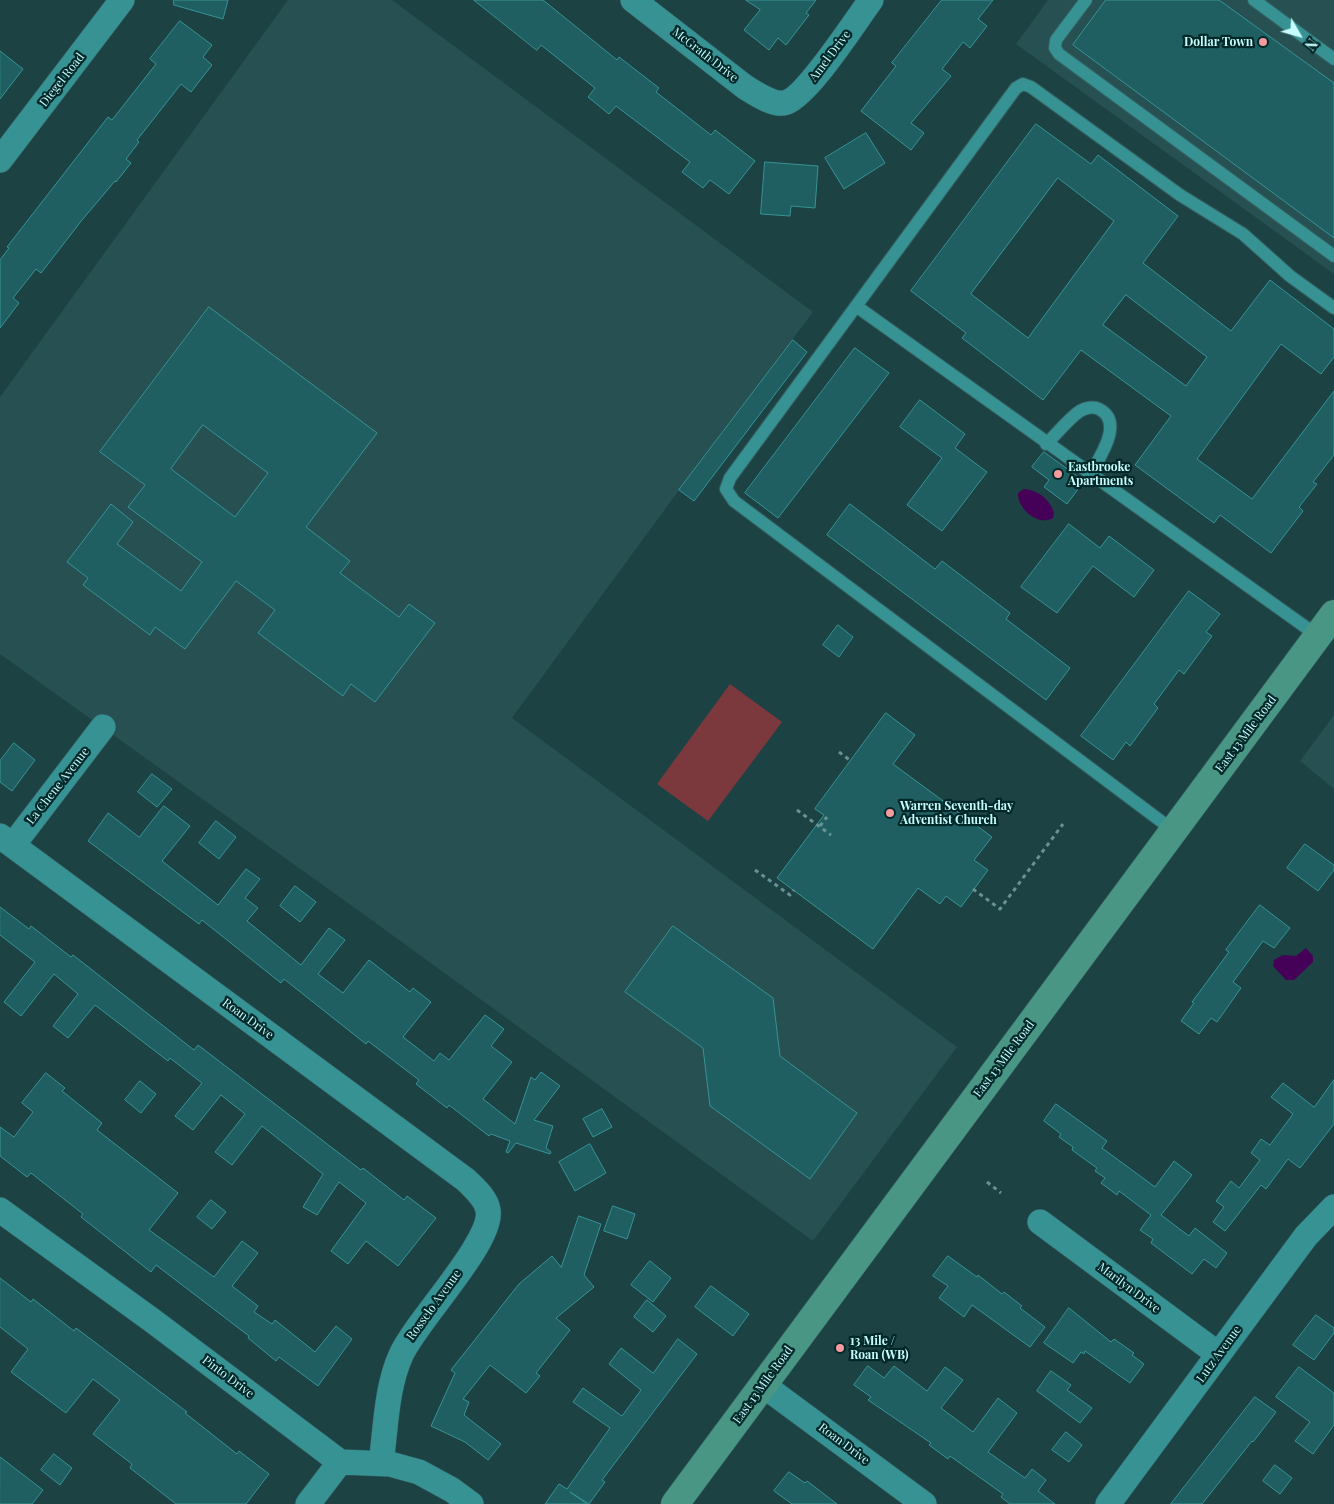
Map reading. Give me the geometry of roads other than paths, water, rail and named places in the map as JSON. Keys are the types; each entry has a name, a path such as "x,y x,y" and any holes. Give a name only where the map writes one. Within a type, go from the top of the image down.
{"main road":[{"name":"East 13 Mile Road","path":"675,1504 1326,625"}],"street":[{"name":"Diegel Road","path":"1,155 122,0"},
{"name":"McGrath Drive","path":"633,0 745,87 759,96 781,104"},
{"name":"Amel Drive","path":"781,104 790,102 810,83 871,0"},
{"name":"La Chene Avenue","path":"6,840 103,728"},
{"name":"Roan Drive","path":"6,840 466,1180 482,1196 488,1211"},
{"name":"Lutz Avenue","path":"1108,1504 1306,1236 1334,1207"},
{"name":"Pinto Drive","path":"0,1210 153,1321 340,1462"},
{"name":"Rosselo Avenue","path":"381,1463 391,1386 399,1358 408,1339 426,1313 480,1242 486,1229 488,1211"},
{"name":"Marilyn Drive","path":"1040,1222 1218,1354"},
{"name":"Roan Drive","path":"763,1385 924,1504"},
{"path":"308,1504 340,1462 381,1463 419,1472 452,1490 471,1504"}],"lane":[{"path":"1086,0 1056,40 1055,48 1059,54 1334,256"},
{"path":"1254,0 1334,59"},
{"path":"1174,831 734,501 726,489 730,478 1016,88 1024,84 1031,87 1180,195 1243,234 1290,276 1334,308"},
{"path":"856,306 1090,475 1326,625"},
{"path":"1046,444 1080,411 1090,407 1099,409 1108,417 1111,426 1110,435 1090,475"}],"place":[{"name":"Dollar Town","path":"1263,42"},
{"name":"Eastbrooke Apartments","path":"1058,474"},
{"name":"Warren Seventh-day Adventist Church","path":"890,813"},
{"name":"13 Mile / Roan (WB)","path":"840,1348"}]}
